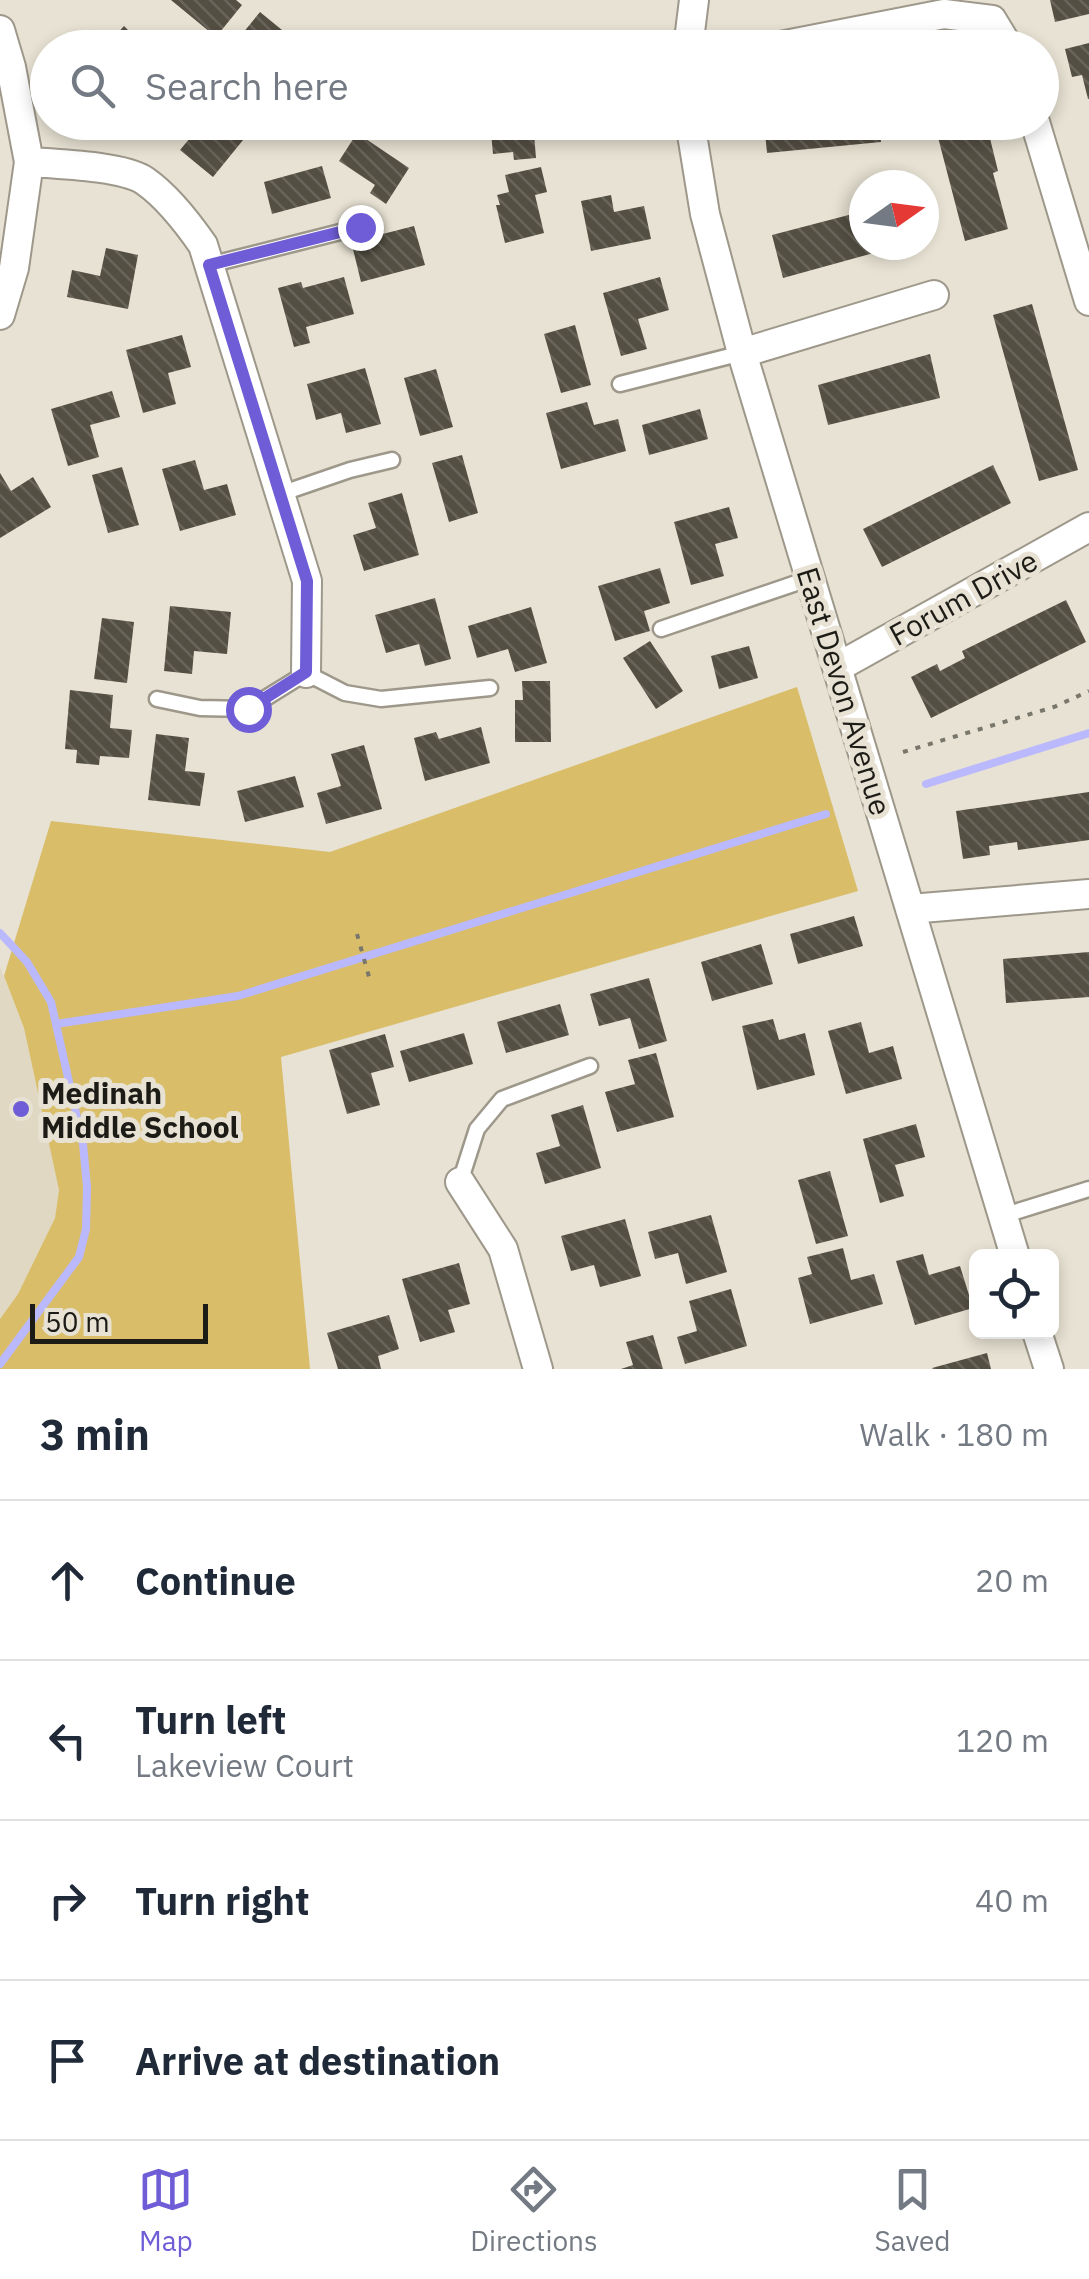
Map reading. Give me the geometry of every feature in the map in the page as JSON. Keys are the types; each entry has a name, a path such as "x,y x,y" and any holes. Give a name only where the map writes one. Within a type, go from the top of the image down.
{"street":[{"path":"690,30 694,0"},
{"path":"862,30 944,14 992,20 998,30"},
{"path":"0,30 29,162 10,230 14,268 0,315"},
{"name":"East Devon Avenue","path":"693,140 704,214 742,353 1012,1249"},
{"path":"1040,140 1089,302"},
{"path":"29,162 90,166 142,178 184,218 203,245 307,581 306,672"},
{"path":"742,353 934,294"},
{"name":"Forum Drive","path":"838,668 1089,527"},
{"path":"910,909 1089,894"},
{"path":"460,1182 503,1249 538,1369"},
{"path":"1039,1339 1048,1369"}],"lane":[{"path":"209,265 360,227"},
{"path":"620,384 742,353"},
{"path":"280,494 392,460"},
{"path":"661,628 811,578"},
{"path":"157,699 200,708 248,709 306,672 346,693 381,699 490,688"},
{"path":"460,1182 476,1128 502,1099 590,1066"},
{"path":"1002,1216 1089,1189"}],"path":[{"path":"902,752 1054,707 1089,691"},
{"path":"357,934 372,984"}],"shaded area":[{"path":"797,687 858,891 281,1057 310,1369 0,1369 0,1319 18,1294 55,1218 59,1190 24,1028 4,976 51,821 330,852"},
{"name":"Medinah Middle School","path":"0,967 24,1028 59,1190 55,1218 18,1294 0,1319"}],"building":[{"path":"171,0 236,0 242,5 222,30 207,30"},
{"path":"1050,0 1089,0 1089,14 1055,22"},
{"path":"260,12 282,30 245,30"},
{"path":"1089,43 1088,99 1082,75 1072,77 1065,49"},
{"path":"188,140 243,140 213,177 180,150"},
{"path":"352,140 367,140 409,168 386,204 370,193 375,185 339,161"},
{"path":"492,140 534,140 536,158 514,160 513,152 493,154"},
{"path":"766,140 881,140 881,142 767,153"},
{"path":"939,140 990,140 998,171 993,173 1008,229 965,241"},
{"path":"322,166 331,198 272,214 264,182"},
{"path":"541,167 547,192 535,195 544,233 505,243 496,205 500,205 497,195 509,192 505,175"},
{"path":"611,195 614,212 644,206 651,239 591,251 581,201"},
{"path":"849,215 849,260 783,278 772,235"},
{"path":"414,226 425,265 361,282 353,249 373,244 371,237"},
{"path":"106,248 138,255 128,309 67,297 72,270 100,276"},
{"path":"344,277 354,314 306,327 310,343 294,347 278,288 301,282 303,288"},
{"path":"660,277 669,310 638,319 647,349 621,356 603,293"},
{"path":"1032,304 1078,470 1039,481 993,315"},
{"path":"575,325 591,385 561,393 544,334"},
{"path":"182,335 191,367 168,373 176,404 143,413 126,350"},
{"path":"930,354 940,398 828,425 818,385"},
{"path":"365,368 381,424 346,433 341,413 316,420 307,384"},
{"path":"436,369 453,427 420,436 404,378"},
{"path":"112,391 120,417 90,425 99,457 68,466 51,409"},
{"path":"587,402 594,425 618,419 626,451 561,469 546,413"},
{"path":"700,409 708,439 649,455 642,425"},
{"path":"462,455 478,513 449,522 432,463"},
{"path":"195,460 204,490 227,484 236,515 180,531 162,469"},
{"path":"993,465 1011,503 882,567 863,529"},
{"path":"122,467 139,525 108,533 92,475"},
{"path":"0,473 11,491 33,477 51,507 0,538"},
{"path":"402,493 419,555 364,571 353,535 376,528 368,503"},
{"path":"729,507 738,538 715,544 724,576 691,585 674,522"},
{"path":"660,568 670,603 644,611 650,631 615,641 598,586"},
{"path":"435,598 451,659 425,666 419,644 386,653 375,615"},
{"path":"1066,600 1086,642 931,718 911,677 937,664 940,671 965,658 962,651"},
{"path":"170,606 231,612 227,654 194,651 192,674 164,671"},
{"path":"531,607 547,663 515,672 508,649 477,658 468,626"},
{"path":"102,618 134,622 127,683 94,679"},
{"path":"650,641 683,691 656,709 623,658"},
{"path":"749,646 758,678 719,689 711,656"},
{"path":"522,681 550,681 551,742 515,742 515,700 523,700"},
{"path":"70,690 113,695 110,728 132,730 129,758 100,756 99,765 76,763 77,750 65,749"},
{"path":"481,727 490,763 425,781 414,738 436,732 439,739"},
{"path":"156,734 189,738 185,771 205,773 200,806 148,800"},
{"path":"364,745 382,809 326,824 317,793 341,786 331,754"},
{"path":"295,776 304,807 245,822 237,791"},
{"path":"1089,792 1089,840 1018,850 1017,842 989,846 990,855 963,859 956,811"},
{"path":"854,916 863,946 798,964 790,934"},
{"path":"761,944 773,984 712,1001 701,962"},
{"path":"1089,952 1089,997 1006,1003 1003,959"},
{"path":"649,978 667,1041 639,1049 630,1018 599,1026 590,994"},
{"path":"560,1004 569,1035 506,1053 497,1022"},
{"path":"773,1019 779,1040 805,1033 815,1075 757,1090 742,1026"},
{"path":"861,1022 869,1053 893,1046 902,1079 846,1094 828,1031"},
{"path":"464,1033 473,1064 409,1082 400,1051"},
{"path":"385,1034 394,1067 371,1073 380,1105 347,1114 329,1050"},
{"path":"656,1053 674,1117 617,1132 605,1092 635,1084 628,1060"},
{"path":"583,1105 601,1168 545,1184 536,1153 560,1146 551,1115"},
{"path":"916,1124 925,1157 895,1165 904,1196 880,1203 863,1139"},
{"path":"830,1171 848,1236 816,1244 798,1180"},
{"path":"711,1215 727,1272 686,1284 678,1253 655,1259 648,1232"},
{"path":"625,1219 641,1276 600,1287 594,1265 571,1271 561,1236"},
{"path":"843,1248 851,1280 874,1274 883,1304 810,1324 798,1278 812,1274 807,1257"},
{"path":"923,1254 929,1275 960,1266 969,1309 915,1325 896,1261"},
{"path":"459,1263 470,1304 448,1310 455,1332 420,1342 402,1279"},
{"path":"731,1289 747,1346 685,1364 677,1337 697,1331 689,1301"},
{"path":"389,1315 399,1349 378,1356 381,1369 338,1369 327,1333"},
{"path":"653,1335 663,1369 621,1369 633,1365 626,1342"},
{"path":"987,1353 991,1369 932,1368"}],"waterway":[{"path":"926,784 1089,733"},
{"path":"56,1024 238,996 826,814"},
{"path":"0,933 27,962 51,1002 83,1144 87,1187 86,1229 79,1257 0,1364"}],"place":[{"name":"Medinah Middle School","path":"21,1109"}],"route":[{"path":"248,709 306,672 307,581 209,265 360,227"}]}
